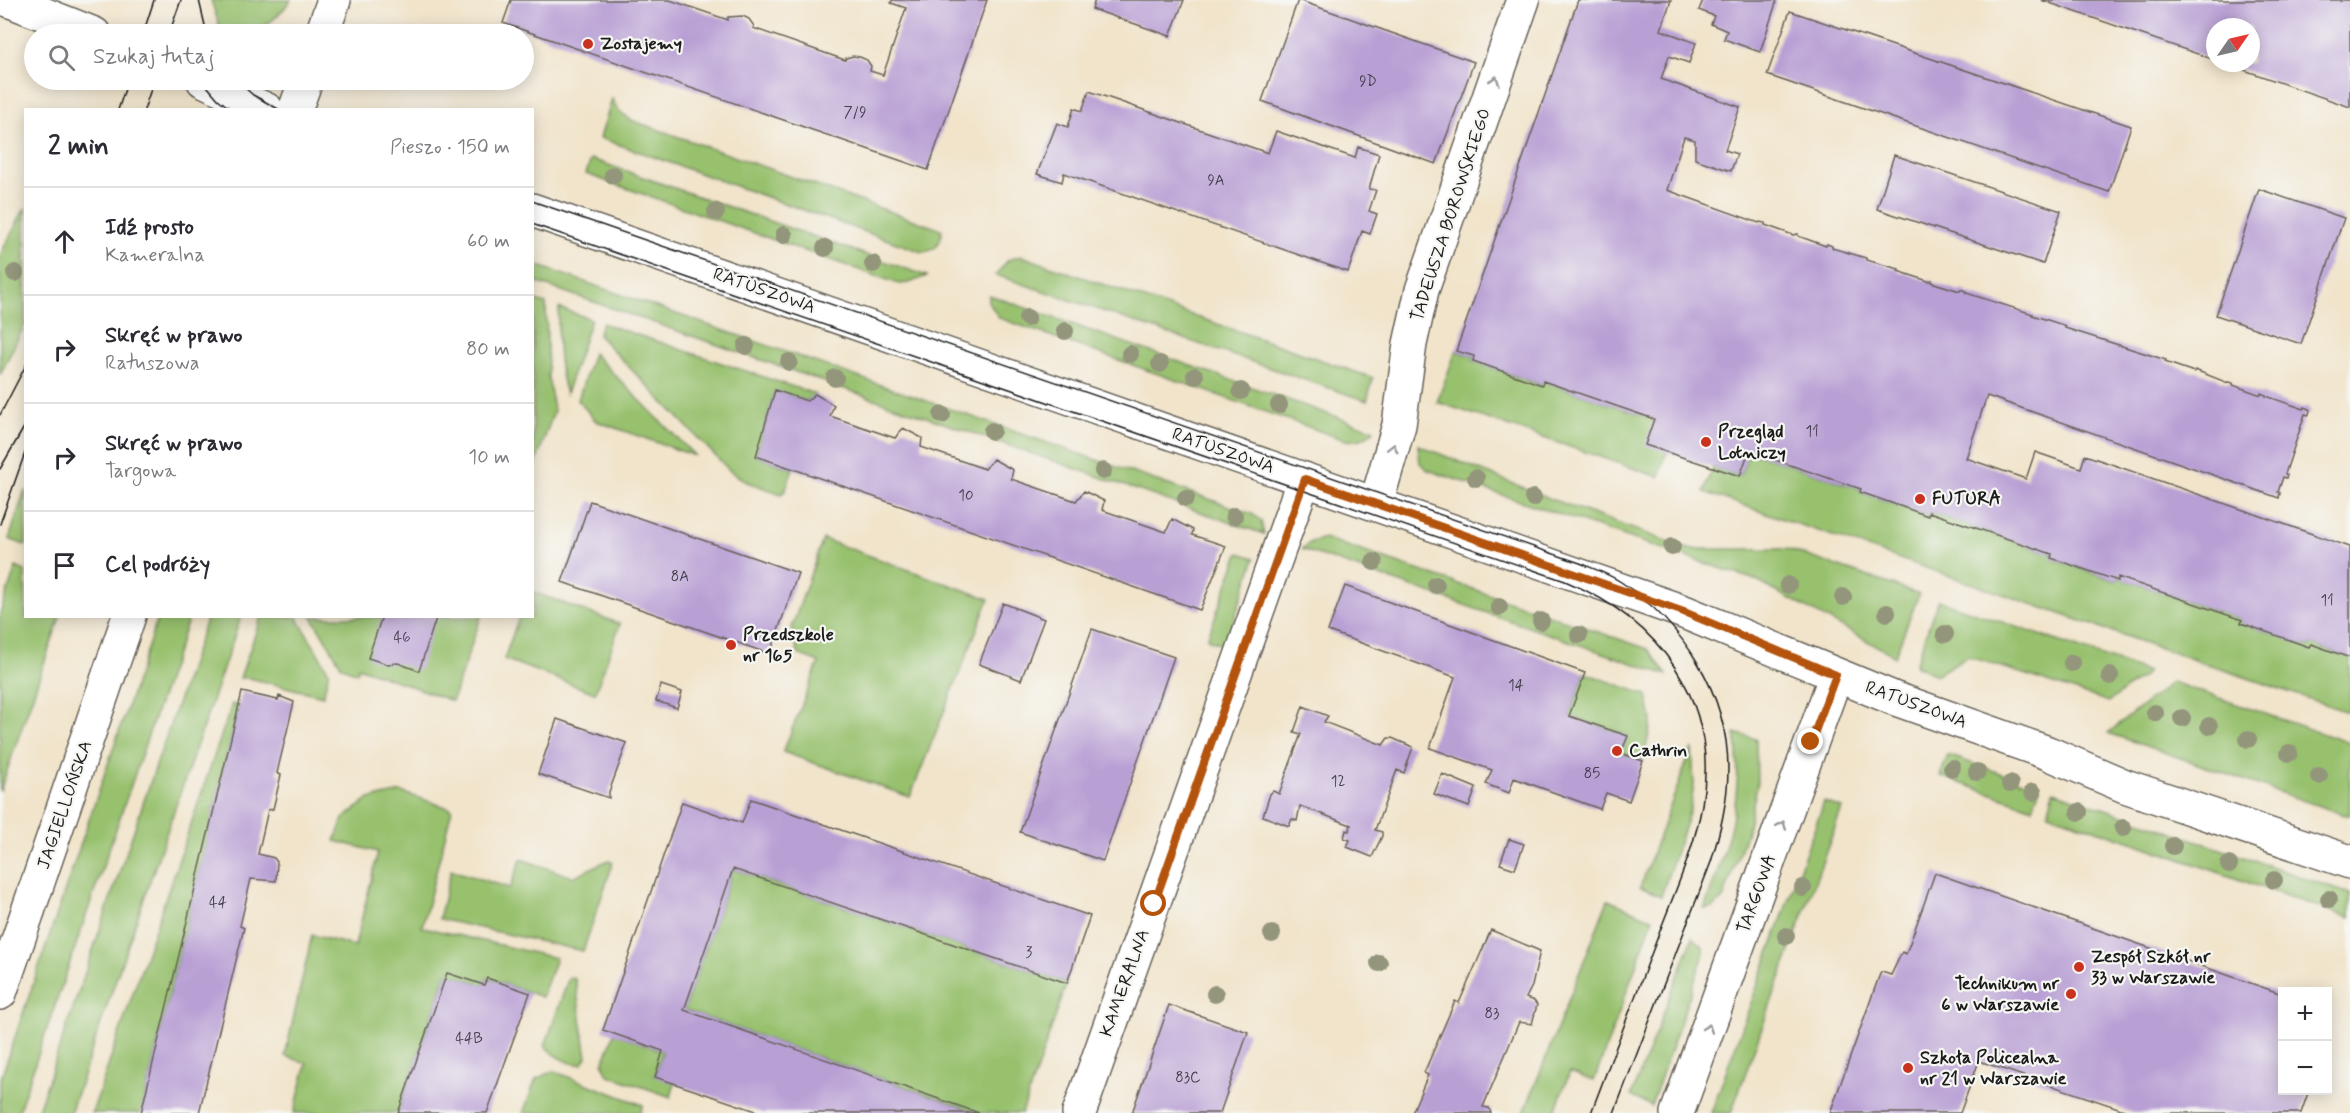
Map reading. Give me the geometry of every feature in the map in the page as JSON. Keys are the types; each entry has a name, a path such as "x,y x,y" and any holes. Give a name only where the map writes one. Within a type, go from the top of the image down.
{"street":[{"path":"8,0 69,24"},
{"path":"326,24 334,0"},
{"name":"TADEUSZA BOROWSKIEGO","path":"1376,504 1398,425 1410,344 1422,290 1523,0"},
{"path":"224,90 263,108"},
{"path":"296,108 302,90"},
{"name":"RATUSZOWA","path":"534,211 1684,612 1893,698 2048,753 2125,786 2350,862"},
{"name":"KAMERALNA","path":"1079,1113 1305,479"},
{"name":"JAGIELLOŃSKA","path":"0,993 128,618"},
{"name":"TARGOWA","path":"1677,1113 1836,675"}],"green space":[{"path":"211,0 291,0 267,24 219,24"},
{"path":"612,99 618,110 631,120 942,230 939,243 931,250 922,252 600,138"},
{"path":"591,159 927,276 899,284 586,174"},
{"path":"24,210 24,326 0,375 0,255"},
{"path":"1021,256 1373,378 1367,401 996,275 1008,260"},
{"path":"534,264 1252,514 1261,521 1264,534 534,281"},
{"path":"989,295 1374,430 1361,439 1345,440 999,318 989,303"},
{"path":"534,300 546,304 548,377 554,411 534,468"},
{"path":"559,308 591,319 566,394 558,351"},
{"path":"602,323 815,394 807,401 775,391 756,456 793,469 785,491 781,494 747,482 730,471 598,335"},
{"path":"1456,351 1474,356 1473,361 1541,385 1543,381 1654,419 1667,452 1659,477 1437,402"},
{"path":"593,353 695,456 596,421 578,400"},
{"path":"1418,445 1554,500 1688,549 1787,549 1919,594 1895,656 1755,580 1428,470 1420,463"},
{"path":"1749,451 1861,489 1860,492 1928,516 1929,512 2052,554 2052,559 2117,581 2118,577 2242,620 2242,623 2309,647 2311,644 2350,658 2350,713 1704,492 1713,467 1740,476"},
{"path":"24,493 24,544 9,539"},
{"path":"1324,538 1648,649 1667,675 1302,549 1311,542"},
{"path":"823,539 989,599 910,797 783,752 819,662 798,654 792,627"},
{"path":"1239,553 1255,558 1225,646 1207,639"},
{"path":"16,567 24,571 24,618 60,618 0,791 0,613"},
{"path":"534,592 620,624 595,693 504,659 519,618 534,618"},
{"path":"1938,600 2148,672 2109,702 1968,656 1936,675 1915,665"},
{"path":"158,618 189,618 18,1113 0,1113 0,1081"},
{"path":"207,618 241,618 70,1113 37,1113"},
{"path":"261,618 298,618 329,672 323,696 249,678 240,678"},
{"path":"313,618 481,618 452,701 358,667 357,673 342,667"},
{"path":"1585,673 1647,695 1652,720 1643,761 1621,753 1628,736 1569,716"},
{"path":"2172,682 2350,743 2350,815 2108,733"},
{"path":"232,704 239,706 141,1113 92,1113"},
{"path":"1735,733 1756,739 1757,786 1746,835 1723,899 1712,908 1704,909 1720,866 1732,823 1737,779"},
{"path":"1692,748 1694,785 1690,810 1661,896 1640,887"},
{"path":"1948,755 2040,787 2033,808 1940,776"},
{"path":"2054,791 2350,894 2350,918 2048,813"},
{"path":"401,792 452,809 422,927 556,958 542,997 487,978 484,985 447,973 398,1113 294,1113 307,1063 285,1056 312,935 355,946 378,852 335,841 343,819 369,799"},
{"path":"1824,802 1842,808 1731,1113 1711,1113"},
{"path":"521,859 573,877 608,860 613,863 583,951 439,919 451,870 510,888"},
{"path":"733,869 1067,983 1022,1113 980,1113 684,1010"},
{"path":"1608,900 1653,919 1594,1081 1570,1072 1554,1113 1524,1113"},
{"path":"1693,937 1703,947 1703,957 1651,1106 1631,1096"},
{"path":"569,977 575,979 587,1057 582,1064 562,1059 545,1046"},
{"path":"614,1033 663,1051 655,1076 675,1083 671,1097 608,1075 603,1064"},
{"path":"553,1071 643,1105 640,1113 523,1113 536,1079"}],"building":[{"path":"511,0 670,0 728,20 728,17 743,16 749,19 753,28 845,60 853,56 860,57 867,60 871,66 870,71 883,75 906,8 891,3 892,0 987,0 928,170 534,34 534,24 503,23"},
{"path":"1095,0 1184,0 1170,36 1092,9"},
{"path":"1298,0 1474,62 1436,164 1262,101"},
{"path":"1578,0 1671,0 1661,30 1696,43 1689,63 1669,56 1661,79 1740,107 1725,150 1737,154 1731,171 1695,159 1695,140 1684,137 1667,190 1759,223 1765,223 1765,225 1793,235 1798,234 1798,236 1826,246 1827,244 1832,248 1866,258 1866,260 1899,269 1898,271 1928,281 1932,280 1931,282 1960,291 1961,289 1966,293 2066,326 2065,328 2166,360 2165,362 2233,383 2233,385 2261,395 2261,393 2304,409 2305,407 2310,409 2309,415 2305,414 2285,474 2286,478 2283,477 2278,492 2280,493 2279,498 1987,396 1966,458 2026,479 2035,452 2081,468 2085,455 2350,547 2350,658 2311,644 2309,647 2241,623 2242,620 2118,577 2118,581 2051,558 2052,554 1929,512 1928,516 1860,492 1861,489 1749,451 1740,476 1645,445 1654,419 1543,381 1542,385 1473,361 1474,356 1456,351"},
{"path":"1703,0 1777,0 1760,52 1724,39 1727,31 1711,24 1714,16 1699,10"},
{"path":"2041,0 2350,0 2350,107 2250,72 2260,72 2260,18 2206,18 2206,57"},
{"path":"1790,11 2131,126 2109,192 1767,75"},
{"path":"1089,91 1268,153 1276,131 1355,158 1358,147 1379,154 1369,189 1376,190 1369,211 1377,214 1370,234 1362,231 1348,272 1064,173 1062,182 1037,174 1057,123 1068,127 1074,108 1082,111"},
{"path":"1894,155 2061,211 2043,264 1877,209"},
{"path":"2259,189 2344,218 2301,344 2216,315"},
{"path":"775,390 807,401 815,394 834,405 830,416 895,438 903,428 922,438 921,447 985,469 993,459 1013,470 1011,479 1076,501 1084,491 1104,501 1102,510 1166,532 1172,519 1193,530 1192,535 1226,546 1200,610 756,456"},
{"path":"590,501 798,573 770,654 562,582"},
{"path":"1345,586 1585,673 1569,716 1628,736 1621,753 1643,761 1629,801 1606,793 1600,809 1514,778 1509,793 1486,784 1492,770 1430,748 1455,677 1328,631"},
{"path":"1003,603 1044,619 1021,680 979,664"},
{"path":"381,618 436,618 419,671 398,663 387,664 368,658"},
{"path":"1092,629 1174,657 1103,861 1020,832"},
{"path":"661,685 682,692 677,708 656,701"},
{"path":"242,692 278,700 279,696 294,702 277,773 281,775 273,809 268,810 258,854 274,858 277,862 276,881 251,879 240,926 244,928 199,1113 141,1113"},
{"path":"1303,706 1328,716 1324,722 1383,745 1388,738 1392,738 1413,747 1404,773 1397,770 1375,830 1382,832 1382,836 1372,857 1347,847 1350,840 1344,838 1346,830 1349,831 1351,825 1300,806 1297,821 1292,819 1289,826 1263,816 1270,794 1273,791 1279,794 1301,734 1294,732"},
{"path":"557,719 627,743 609,792 609,798 538,774"},
{"path":"1442,774 1476,788 1469,807 1434,794"},
{"path":"751,799 1090,916 1067,983 733,869 684,1010 979,1113 762,1113 655,1077 663,1051 603,1030 682,802 742,823"},
{"path":"1509,839 1524,844 1515,869 1500,864"},
{"path":"1935,873 2278,993 2278,1095 2307,1095 2301,1113 2133,1113 1979,1061 1960,1113 1830,1113 1880,974 1882,972 1891,975 1902,952 1906,954"},
{"path":"1491,930 1540,951 1532,986 1526,998 1537,1005 1532,1024 1519,1022 1483,1107 1489,1108 1491,1113 1412,1113 1428,1075 1424,1073 1455,1001 1459,1003"},
{"path":"447,973 484,985 487,978 530,993 487,1113 398,1113"},
{"path":"1169,1005 1248,1032 1220,1113 1132,1113"}],"tram line":[{"path":"146,24 154,0"},
{"path":"173,24 181,0"},
{"path":"199,0 205,24"},
{"path":"119,108 125,90"},
{"path":"145,108 151,90"},
{"path":"210,90 229,108"},
{"path":"247,90 276,108"},
{"path":"534,202 1580,563 1616,579 1643,599 1664,618 1682,640 1698,663 1710,688 1720,714 1726,741 1728,781 1723,816 1711,862 1614,1113"},
{"path":"534,225 1565,581 1599,598 1629,618 1654,641 1676,668 1691,698 1701,731 1705,767 1702,805 1688,856 1591,1113"},
{"path":"0,415 24,369"},
{"path":"0,469 24,427"},
{"path":"0,524 24,456"}],"place":[{"name":"Zostajemy","path":"588,44"},
{"name":"Przegląd Lotniczy","path":"1706,442"},
{"name":"FUTURA","path":"1920,499"},
{"name":"Przedszkole nr 165","path":"731,645"},
{"name":"Cathrin","path":"1617,751"},
{"name":"Zespół Szkół nr 33 w Warszawie","path":"2079,967"},
{"name":"Technikum nr 6 w Warszawie","path":"2071,994"},
{"name":"Szkoła Policealna nr 21 w Warszawie","path":"1908,1068"}],"route":[{"path":"1154,904 1305,479 1684,612 1836,675 1811,742"}]}
